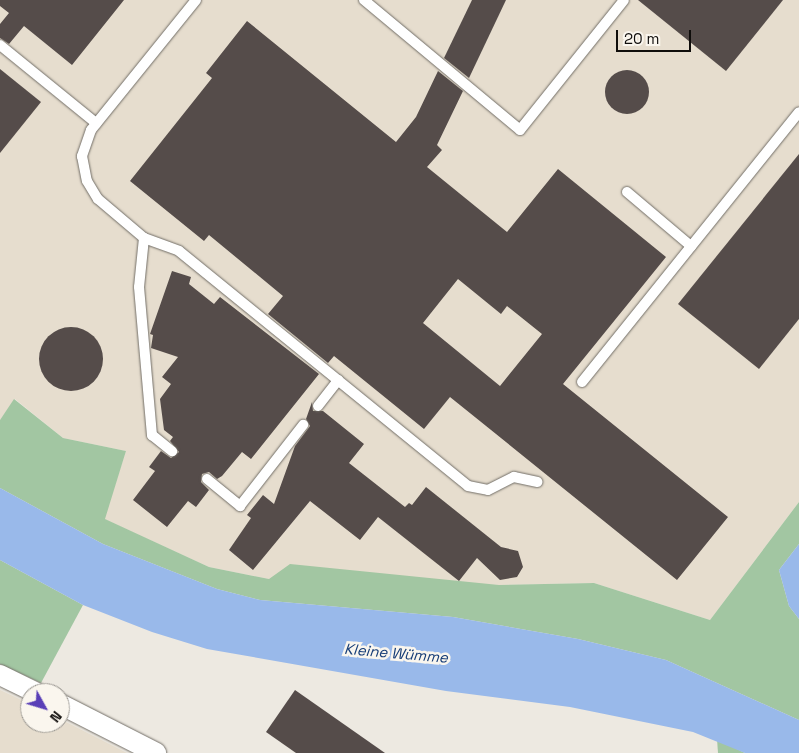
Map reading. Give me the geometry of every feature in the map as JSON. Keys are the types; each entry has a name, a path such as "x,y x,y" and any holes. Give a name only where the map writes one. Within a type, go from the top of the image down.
{"street":[{"path":"0,675 20,685"},
{"path":"70,709 156,753"}],"lane":[{"path":"196,0 96,123 82,156 87,181 98,199 144,238 179,251 468,486 488,490 514,477 537,482"},
{"path":"364,0 520,130 624,0"},
{"path":"0,45 96,123"},
{"path":"582,382 799,112"},
{"path":"627,192 691,246"},
{"path":"144,238 139,287 152,436 172,451"},
{"path":"318,406 338,380"},
{"path":"207,479 240,506 303,425"}],"shaded area":[{"path":"0,0 799,0 799,502 710,620 594,583 499,585 269,579 209,567 104,519 126,451 63,438 15,399 0,420"},
{"path":"0,690 20,699 20,733 70,733 70,724 127,753 0,753"}],"green space":[{"path":"14,399 63,438 126,451 105,519 209,567 269,579 290,564 499,585 594,583 710,620 799,502 799,544 779,570 789,606 799,619 799,720 666,660 578,639 453,617 260,600 217,589 103,544 0,488 0,420"},
{"path":"0,560 83,605 41,683 0,664"},
{"path":"717,739 745,753 718,753"}],"water":[{"name":"Kleine Wümme","path":"0,488 103,544 217,589 260,600 453,617 578,639 666,660 799,720 799,753 745,753 693,732 570,707 446,691 207,649 152,632 83,605 0,560"},
{"path":"799,544 799,619 789,606 779,570"}],"building":[{"path":"0,0 124,0 72,65 24,26 9,44 0,38 0,24 9,13 0,6"},
{"path":"472,0 506,0 469,78 444,58"},
{"path":"638,0 783,0 726,71"},
{"path":"247,21 396,142 416,117 438,71 463,91 437,145 442,150 427,167 507,232 558,169 666,257 563,384 728,517 677,580 450,397 424,429 334,356 328,363 268,314 283,296 209,235 204,241 130,181 212,78 206,73","holes":["458,279 501,314 507,306 542,334 500,386 423,323"]},
{"path":"0,69 41,102 0,153"},
{"path":"631,70 643,76 648,84 648,100 643,108 635,113 623,114 611,108 606,100 605,88 611,76 619,71"},
{"path":"799,154 799,319 759,369 678,304"},
{"path":"172,271 191,277 189,284 214,304 220,297 319,374 251,459 242,452 222,476 217,479 209,472 202,474 201,482 209,490 196,507 188,501 167,527 133,500 155,471 149,467 161,451 171,458 179,452 170,441 173,437 164,430 160,399 171,384 162,377 178,357 151,348 153,335 150,334"},
{"path":"71,327 89,332 94,336 98,341 103,359 98,377 94,382 89,386 71,391 53,386 48,382 44,377 39,359 44,341 48,336 53,332"},
{"path":"312,402 313,411 323,411 364,444 349,463 405,507 409,503 412,505 426,487 501,547 518,551 523,567 517,577 500,580 477,558 459,581 378,517 360,540 310,501 253,570 229,550 251,518 247,515 263,495 274,504 295,446 310,426 306,419"},
{"path":"295,690 385,753 296,753 266,732"}]}
